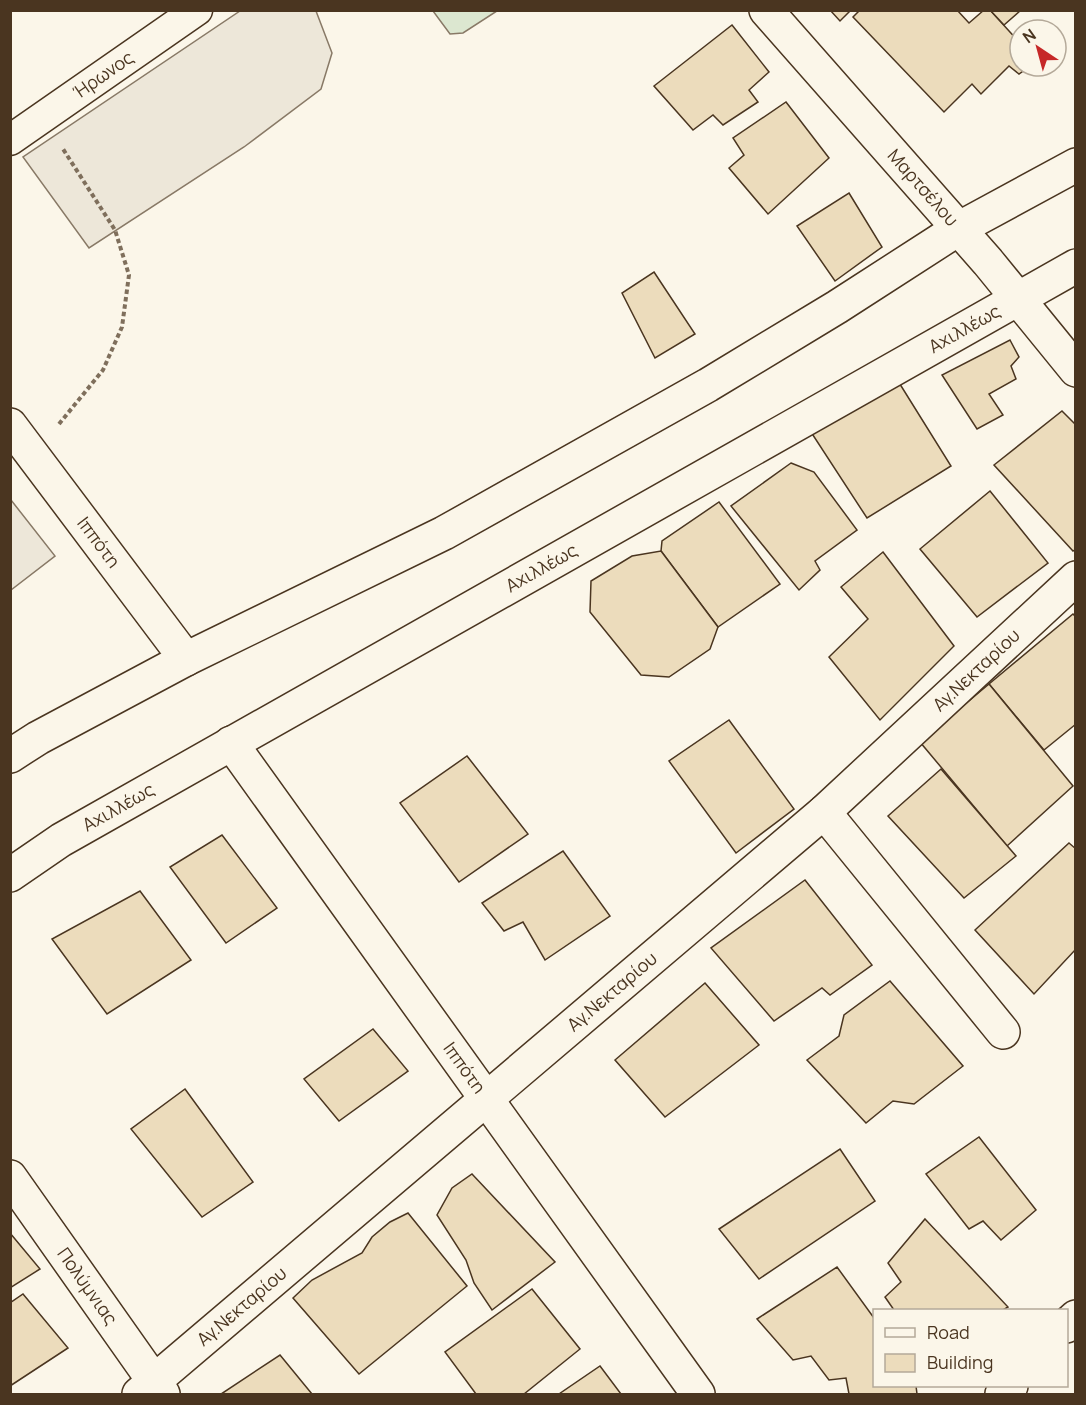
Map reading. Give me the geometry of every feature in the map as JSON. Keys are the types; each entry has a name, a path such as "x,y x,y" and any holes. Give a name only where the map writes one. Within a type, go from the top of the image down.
{"street":[{"name":"Ήρωνος","path":"10,140 197,10"},
{"name":"Μαρτσέλου","path":"766,10 957,229 1076,370"},
{"path":"10,756 38,738 186,659 444,533 718,379 837,307 957,229 1076,165"},
{"name":"Αχιλλέως","path":"10,875 61,840 1076,266"},
{"name":"Ιππότη","path":"10,425 186,659"},
{"name":"Αγ.Νεκταρίου","path":"152,1391 484,1099 824,812 1076,578"},
{"name":"Ιππότη","path":"231,743 698,1395"},
{"path":"824,812 1003,1032"},
{"name":"Πολύμνιας","path":"10,1177 152,1391"}],"path":[{"path":"30,451 68,416 103,370 122,327 129,275 116,230 41,118"}],"green space":[{"path":"433,11 497,11 463,33 450,34"}],"shaded area":[{"path":"240,11 316,11 332,53 321,89 244,147 89,248 23,157"},
{"path":"11,500 55,556 11,590"}],"building":[{"path":"830,10 851,10 840,21"},
{"path":"860,10 957,10 969,23 984,10 990,10 1008,30 1008,67 981,94 972,84 944,112 853,17"},
{"path":"990,10 1021,10 1012,18 1008,18 1004,25"},
{"path":"732,25 769,72 749,90 758,102 723,125 713,115 693,130 654,86"},
{"path":"786,102 829,158 768,214 729,168 744,155 733,138"},
{"path":"849,193 882,247 835,281 797,226"},
{"path":"654,272 695,334 655,358 622,293"},
{"path":"1010,340 1019,357 1011,366 1016,379 989,394 1003,415 977,429 942,375"},
{"path":"898,381 951,466 867,518 809,429"},
{"path":"1062,411 1076,425 1076,549 1073,551 994,465"},
{"path":"791,463 814,472 857,530 815,561 820,570 799,590 731,506"},
{"path":"990,491 1048,563 977,617 920,549"},
{"path":"719,502 780,584 718,627 661,551 662,541"},
{"path":"661,551 718,627 710,649 669,677 641,675 590,612 591,581 632,556"},
{"path":"883,552 954,646 880,720 829,657 868,619 841,587"},
{"path":"1073,614 1076,617 1076,724 1044,750 989,684"},
{"path":"989,684 1073,786 1007,846 920,742"},
{"path":"729,720 794,809 736,853 669,761"},
{"path":"467,756 528,834 459,882 400,803"},
{"path":"941,769 1016,856 964,898 888,816"},
{"path":"222,835 277,908 226,943 170,867"},
{"path":"1069,843 1076,849 1076,949 1034,994 975,930"},
{"path":"563,851 610,916 545,960 523,922 504,931 482,903"},
{"path":"805,880 872,965 830,995 822,988 774,1021 711,948"},
{"path":"140,891 191,960 107,1014 52,939"},
{"path":"890,981 963,1066 914,1104 893,1101 866,1123 807,1060 839,1036 844,1015"},
{"path":"705,983 759,1045 665,1117 615,1060"},
{"path":"373,1029 408,1071 339,1121 304,1079"},
{"path":"185,1089 253,1182 202,1217 131,1129"},
{"path":"979,1137 1036,1210 1001,1240 983,1221 969,1229 926,1174"},
{"path":"840,1149 875,1201 759,1279 719,1229"},
{"path":"472,1174 555,1262 492,1310 474,1283 466,1260 437,1215 452,1188"},
{"path":"408,1213 467,1286 359,1374 293,1298 312,1280 362,1253 372,1237 390,1222"},
{"path":"925,1219 1008,1307 1005,1309 893,1309 885,1297 901,1282 888,1263"},
{"path":"10,1233 40,1269 10,1288"},
{"path":"837,1267 873,1317 873,1387 916,1387 917,1394 849,1394 846,1378 829,1380 811,1356 793,1360 757,1319"},
{"path":"532,1289 580,1349 524,1394 476,1394 445,1352"},
{"path":"23,1294 68,1348 10,1386 10,1303"},
{"path":"280,1355 312,1394 221,1394"},
{"path":"600,1366 621,1394 559,1394"}]}
